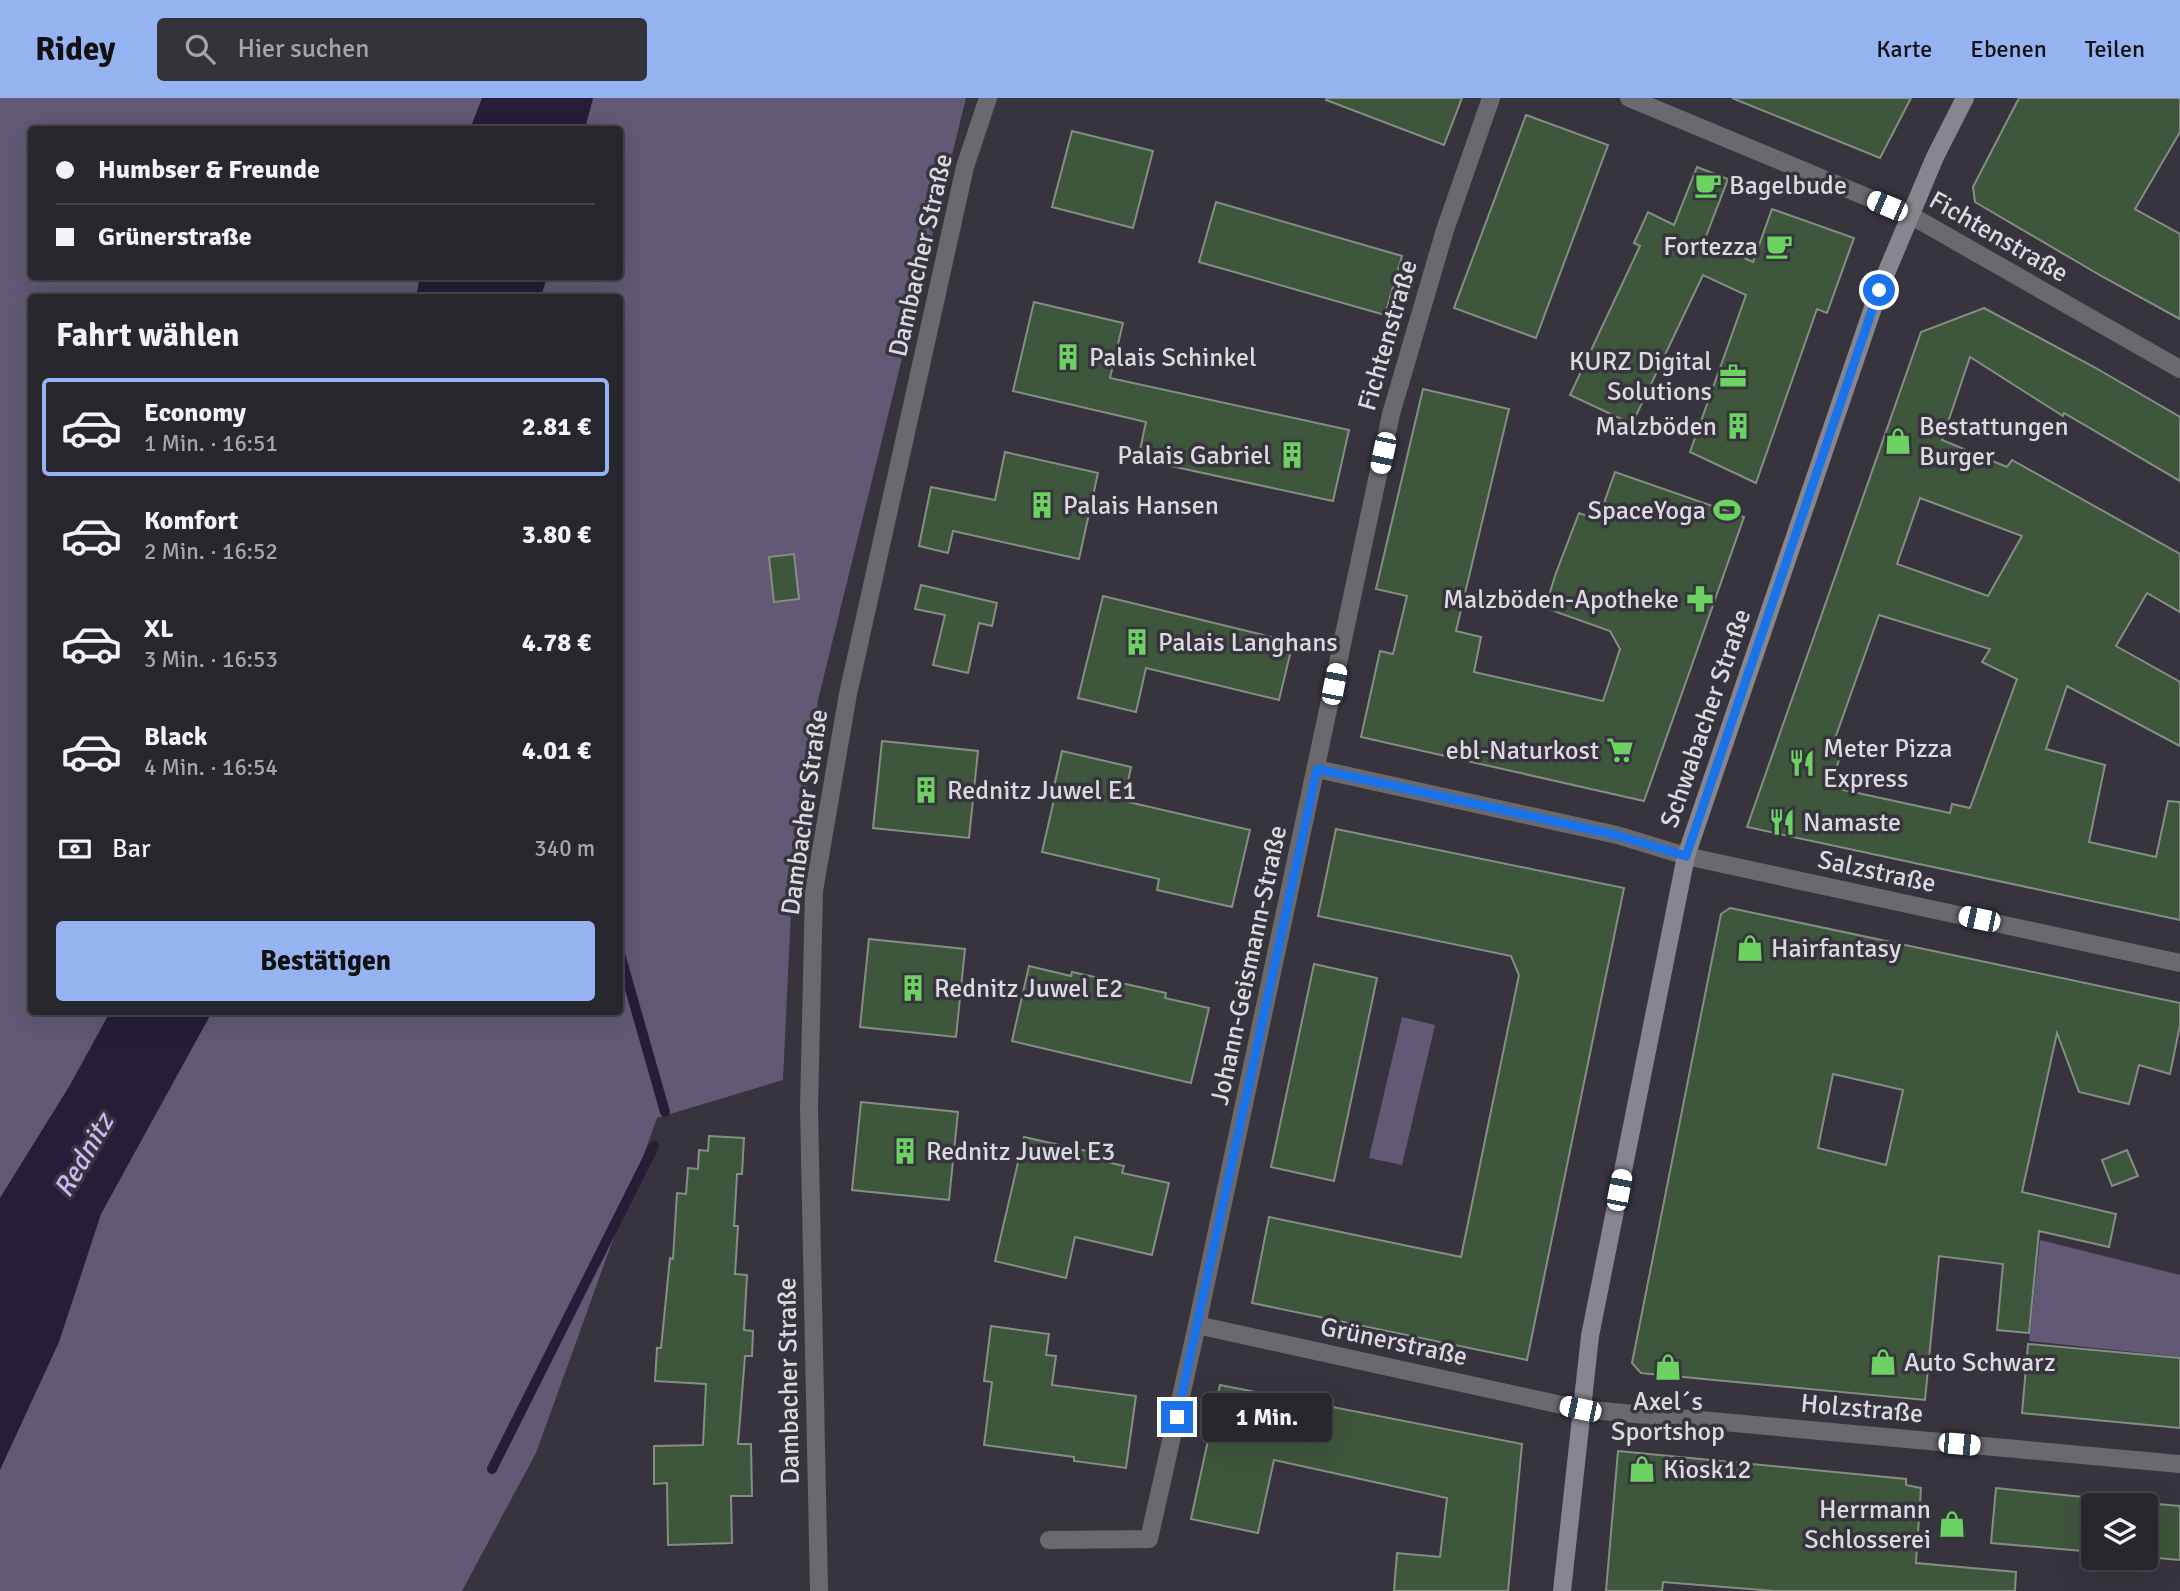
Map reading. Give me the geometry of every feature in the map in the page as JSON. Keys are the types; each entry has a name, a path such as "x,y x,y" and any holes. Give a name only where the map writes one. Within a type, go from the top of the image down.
{"main road":[{"name":"Schwabacher Straße","path":"1562,1591 1590,1336 1686,856 1879,290 1935,157 1965,98"}],"street":[{"name":"Dambacher Straße","path":"819,1591 809,1109 814,891 848,694 965,167 988,98"},
{"name":"Fichtenstraße","path":"1344,633 1395,401 1445,230 1491,98"},
{"name":"Fichtenstraße","path":"1629,98 1910,215 2180,369"},
{"name":"Johann-Geismann-Straße","path":"1197,1325 1344,633"},
{"path":"1317,769 1616,835 1686,856"},
{"name":"Salzstraße","path":"1686,856 2180,963"},
{"path":"1049,1540 1149,1539 1197,1325"},
{"name":"Grünerstraße","path":"1197,1325 1580,1409"},
{"name":"Holzstraße","path":"1580,1409 2180,1464"}],"shaded area":[{"path":"0,98 966,98 818,700 791,911 783,1080 657,1118 536,1453 462,1591 0,1591"},
{"path":"1402,1017 1435,1025 1402,1165 1369,1158"},
{"path":"2040,1240 2180,1275 2180,1357 2029,1341"}],"water":[{"path":"482,98 593,98 586,126 471,126"},
{"path":"419,280 546,280 542,294 417,294"},
{"name":"Rednitz","path":"108,1015 210,1015 101,1214 59,1342 0,1470 0,1198 70,1085"}],"building":[{"path":"1462,98 1444,145 1326,100"},
{"path":"1732,98 1911,98 1880,158"},
{"path":"2019,98 2180,98 2180,132 2135,209 2180,234 2180,319 1975,202 1973,187"},
{"path":"1526,115 1608,145 1536,338 1454,308"},
{"path":"1072,131 1153,151 1133,228 1052,207"},
{"path":"1697,167 1728,179 1705,239 1753,262 1772,209 1854,238 1827,313 1817,309 1756,483 1690,452 1746,295 1703,275 1632,424 1570,395 1640,246 1634,243 1648,212 1674,225"},
{"path":"1216,202 1402,256 1385,315 1199,262"},
{"path":"1034,302 1123,323 1110,378 1349,430 1333,501 1138,459 1146,422 1013,391"},
{"path":"1984,308 2180,417 2180,481 2064,413 2063,416 1970,357 1942,440 2007,467 2012,460 2180,554 2180,612 2147,593 2116,646 2180,682 2180,746 2067,686 2046,749 2105,765 2089,842 2156,857 2168,801 2180,802 2180,920 1747,827 1921,332","holes":["1920,498 2022,536 1988,596 1897,564","1879,615 1990,649 1982,662 2017,679 1970,808 1952,804 1950,813 1830,787 1842,751 1832,747"]},
{"path":"1423,389 1509,409 1456,631 1481,637 1474,672 1603,701 1620,649 1610,631 1545,608 1579,513 1598,520 1615,472 1744,517 1644,801 1361,737 1380,651 1393,654 1407,596 1376,589"},
{"name":"Palais Hansen","path":"1005,452 1098,473 1079,559 953,531 948,553 919,546 931,487 995,500"},
{"path":"794,554 799,599 774,602 769,557"},
{"path":"921,585 997,603 992,626 979,623 968,673 933,665 945,615 915,609"},
{"path":"1103,596 1293,642 1279,700 1146,668 1136,712 1078,698"},
{"name":"Rednitz Juwel E1","path":"882,741 978,751 969,838 873,828"},
{"path":"1062,751 1131,767 1124,801 1250,830 1232,907 1157,890 1159,879 1042,852"},
{"path":"1336,829 1624,888 1527,1360 1252,1303 1269,1217 1461,1257 1519,975 1511,956 1318,916"},
{"path":"1730,908 2180,1003 2180,1025 2170,1074 2139,1065 2129,1104 2079,1092 2057,1033 2022,1192 2116,1214 2109,1247 2039,1231 2029,1333 1997,1330 2003,1264 1939,1256 1925,1400 1641,1373 1632,1363 1721,914","holes":["1833,1074 1903,1090 1886,1165 1818,1148"]},
{"name":"Rednitz Juwel E2","path":"869,939 965,949 956,1037 860,1027"},
{"path":"1314,964 1377,978 1334,1181 1271,1167"},
{"path":"1029,966 1071,976 1072,972 1166,993 1165,998 1209,1008 1191,1083 1012,1041"},
{"name":"Rednitz Juwel E3","path":"861,1102 958,1112 949,1200 852,1190"},
{"path":"709,1136 744,1138 742,1174 737,1174 735,1274 747,1275 744,1330 753,1331 752,1356 745,1356 738,1444 751,1444 752,1496 731,1496 732,1543 668,1545 667,1483 654,1484 654,1446 703,1445 706,1384 655,1381 657,1348 661,1348 670,1258 673,1259 677,1193 686,1194 688,1168 698,1169 699,1150 708,1151"},
{"path":"1024,1137 1087,1151 1086,1157 1124,1166 1122,1173 1169,1183 1152,1255 1075,1237 1066,1278 995,1261"},
{"path":"2127,1150 2138,1176 2112,1186 2102,1160"},
{"path":"991,1326 1049,1334 1046,1355 1056,1356 1052,1385 1136,1396 1126,1468 1074,1461 1074,1457 984,1445 992,1382 984,1381"},
{"path":"2028,1344 2180,1358 2180,1428 2022,1413"},
{"path":"1220,1385 1522,1444 1508,1591 1394,1591 1397,1553 1440,1557 1447,1498 1274,1460 1258,1533 1191,1519"},
{"path":"1618,1451 1906,1479 1906,1485 1921,1488 1916,1563 2016,1572 2015,1591 1774,1591 1663,1582 1662,1591 1606,1591"},
{"path":"1996,1488 2081,1497 2081,1551 1991,1543"},
{"path":"2158,1504 2180,1506 2180,1560 2158,1558"}],"waterway":[{"path":"623,965 665,1112"},
{"path":"492,1469 654,1146"}],"place":[{"name":"Bagelbude","path":"1708,185"},
{"name":"Fortezza","path":"1779,246"},
{"name":"Palais Schinkel","path":"1068,357"},
{"name":"KURZ Digital Solutions","path":"1733,376"},
{"name":"Malzböden","path":"1738,426"},
{"name":"Bestattungen Burger","path":"1898,441"},
{"name":"Palais Gabriel","path":"1292,455"},
{"name":"Palais Hansen","path":"1042,505"},
{"name":"SpaceYoga","path":"1727,510"},
{"name":"Malzböden-Apotheke","path":"1700,599"},
{"name":"Palais Langhans","path":"1137,642"},
{"name":"ebl-Naturkost","path":"1620,750"},
{"name":"Meter Pizza Express","path":"1802,763"},
{"name":"Rednitz Juwel E1","path":"926,790"},
{"name":"Namaste","path":"1782,822"},
{"name":"Hairfantasy","path":"1750,948"},
{"name":"Rednitz Juwel E2","path":"913,988"},
{"name":"Rednitz Juwel E3","path":"905,1151"},
{"name":"Auto Schwarz","path":"1883,1362"},
{"name":"Axel´s Sportshop","path":"1668,1367"},
{"name":"Kiosk12","path":"1642,1469"},
{"name":"Herrmann Schlosserei","path":"1952,1524"}],"route":[{"path":"1177,1417 1317,769 1616,835 1686,856 1879,290"}]}
